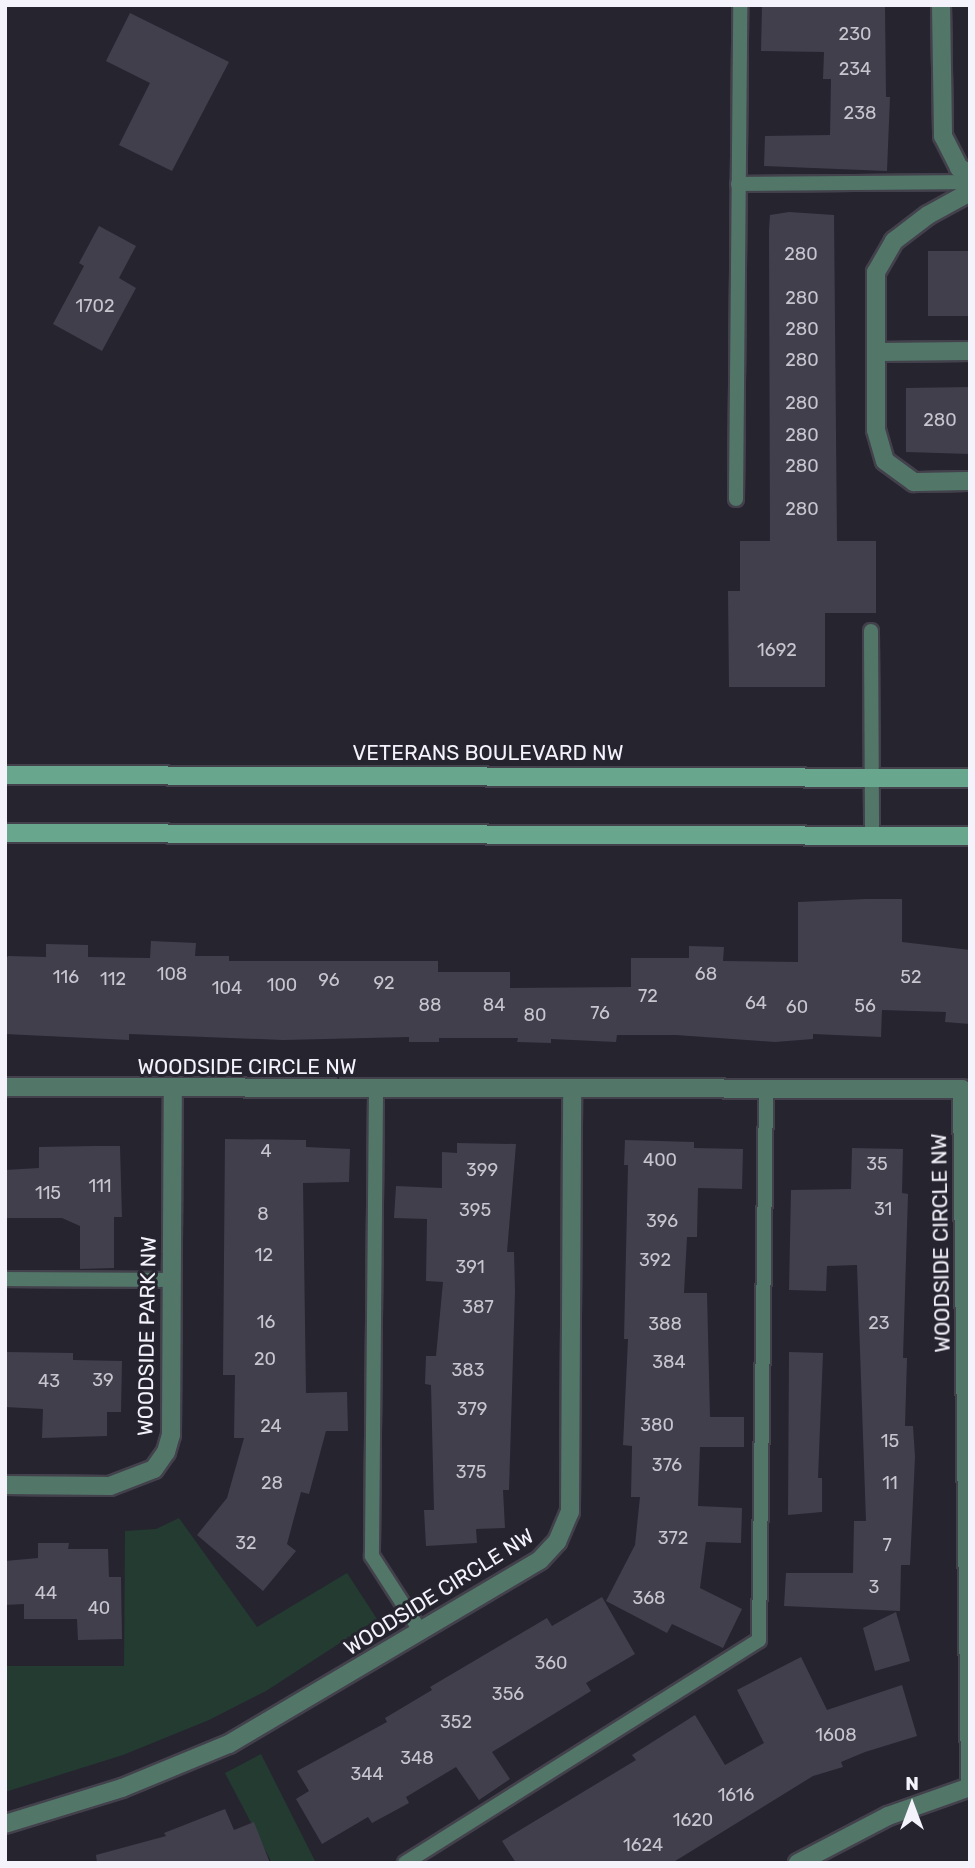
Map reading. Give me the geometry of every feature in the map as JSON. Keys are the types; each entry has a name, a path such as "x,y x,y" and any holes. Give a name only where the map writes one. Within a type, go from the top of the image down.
{"main road":[{"name":"VETERANS BOULEVARD NW","path":"5,775 970,778"},
{"path":"5,834 970,836"}],"street":[{"path":"941,5 943,136 959,168 970,173"},
{"path":"970,192 928,215 894,241 876,272 876,430 885,461 914,482 970,481"},
{"path":"876,352 970,351"},
{"name":"WOODSIDE CIRCLE NW","path":"5,1087 376,1091 962,1089 970,1787"},
{"name":"WOODSIDE PARK NW","path":"5,1485 110,1486 154,1469 171,1435 173,1090"},
{"name":"WOODSIDE CIRCLE NW","path":"5,1824 122,1788 229,1744 540,1560 566,1529 570,1512 572,1091"},
{"path":"798,1863 888,1816 970,1787"}],"lane":[{"path":"736,499 740,5"},
{"path":"738,184 970,183"},
{"path":"871,631 872,836"},
{"path":"405,1863 758,1640 766,1090"},
{"path":"376,1091 372,1556 421,1632"},
{"path":"5,1279 172,1280"}],"green space":[{"path":"179,1518 257,1627 347,1573 377,1619 266,1691 209,1720 123,1755 5,1792 5,1666 124,1666 125,1531 156,1529"},
{"path":"261,1754 316,1863 272,1863 225,1773"}],"building":[{"path":"762,5 885,5 886,97 890,97 887,171 764,166 765,136 830,135 831,79 823,79 824,52 761,51"},
{"path":"130,13 229,62 172,171 119,145 150,83 106,61"},
{"path":"789,212 834,215 837,541 876,541 876,613 825,613 825,687 729,687 728,591 740,591 740,541 770,541 769,230 770,215"},
{"path":"99,226 136,246 119,278 136,288 102,351 53,324 84,266 79,263"},
{"path":"928,251 970,251 970,316 928,316"},
{"path":"970,387 970,454 906,452 906,388"},
{"path":"902,899 902,942 970,950 970,1024 945,1022 946,1012 882,1010 881,1037 813,1034 813,1039 775,1042 676,1035 617,1035 616,1042 551,1039 551,1043 517,1042 518,1038 439,1038 439,1042 409,1042 409,1037 283,1040 129,1034 129,1040 5,1034 5,961 8,956 46,957 46,944 88,945 88,957 150,958 151,941 196,943 195,956 229,956 229,961 438,961 438,972 510,972 510,988 631,987 631,958 689,958 689,946 724,947 723,961 798,962 798,902"},
{"path":"225,1139 306,1140 306,1147 350,1149 349,1182 303,1183 306,1393 347,1392 348,1431 326,1431 309,1494 301,1492 287,1544 296,1551 263,1591 197,1535 227,1498 244,1438 234,1438 235,1375 223,1375"},
{"path":"625,1140 694,1142 694,1148 743,1149 742,1189 698,1188 697,1237 687,1237 684,1293 707,1293 710,1417 744,1417 744,1447 700,1447 698,1506 742,1508 741,1543 706,1542 700,1588 742,1609 723,1648 672,1624 667,1633 606,1601 635,1545 640,1497 631,1497 632,1446 623,1445 628,1339 624,1339 628,1165 624,1165"},
{"path":"457,1143 516,1144 507,1252 514,1252 515,1291 509,1490 503,1490 505,1528 476,1529 477,1543 426,1546 424,1510 434,1510 431,1385 425,1384 426,1356 436,1356 443,1282 426,1281 427,1219 394,1218 396,1186 442,1188 442,1152 457,1153"},
{"path":"120,1146 122,1217 114,1217 114,1268 80,1269 80,1226 62,1218 5,1218 5,1170 39,1168 39,1147"},
{"path":"852,1148 903,1149 902,1193 908,1194 903,1358 907,1358 905,1426 913,1426 915,1457 910,1565 901,1565 900,1611 784,1606 786,1573 853,1573 854,1521 866,1521 857,1265 827,1266 826,1291 789,1290 791,1190 851,1189"},
{"path":"5,1352 73,1353 73,1360 122,1361 121,1412 107,1412 107,1436 42,1438 43,1409 5,1407"},
{"path":"789,1352 823,1353 818,1478 822,1478 822,1512 788,1515"},
{"path":"38,1543 69,1543 68,1549 108,1549 109,1577 121,1577 122,1639 78,1640 77,1619 24,1619 24,1604 5,1605 5,1561 38,1558"},
{"path":"602,1597 635,1654 586,1683 591,1691 492,1752 510,1779 479,1800 456,1767 406,1797 409,1803 372,1823 368,1817 322,1844 296,1799 309,1791 297,1771 387,1722 385,1718 432,1690 430,1687 547,1618 552,1626"},
{"path":"896,1612 910,1661 875,1671 863,1628"},
{"path":"801,1657 827,1710 902,1685 917,1736 865,1752 841,1762 843,1767 813,1776 672,1863 516,1863 502,1841 636,1760 632,1755 695,1715 725,1765 764,1743 737,1690"},
{"path":"225,1809 234,1830 254,1822 270,1863 97,1863 96,1855 166,1836 164,1833"}]}
